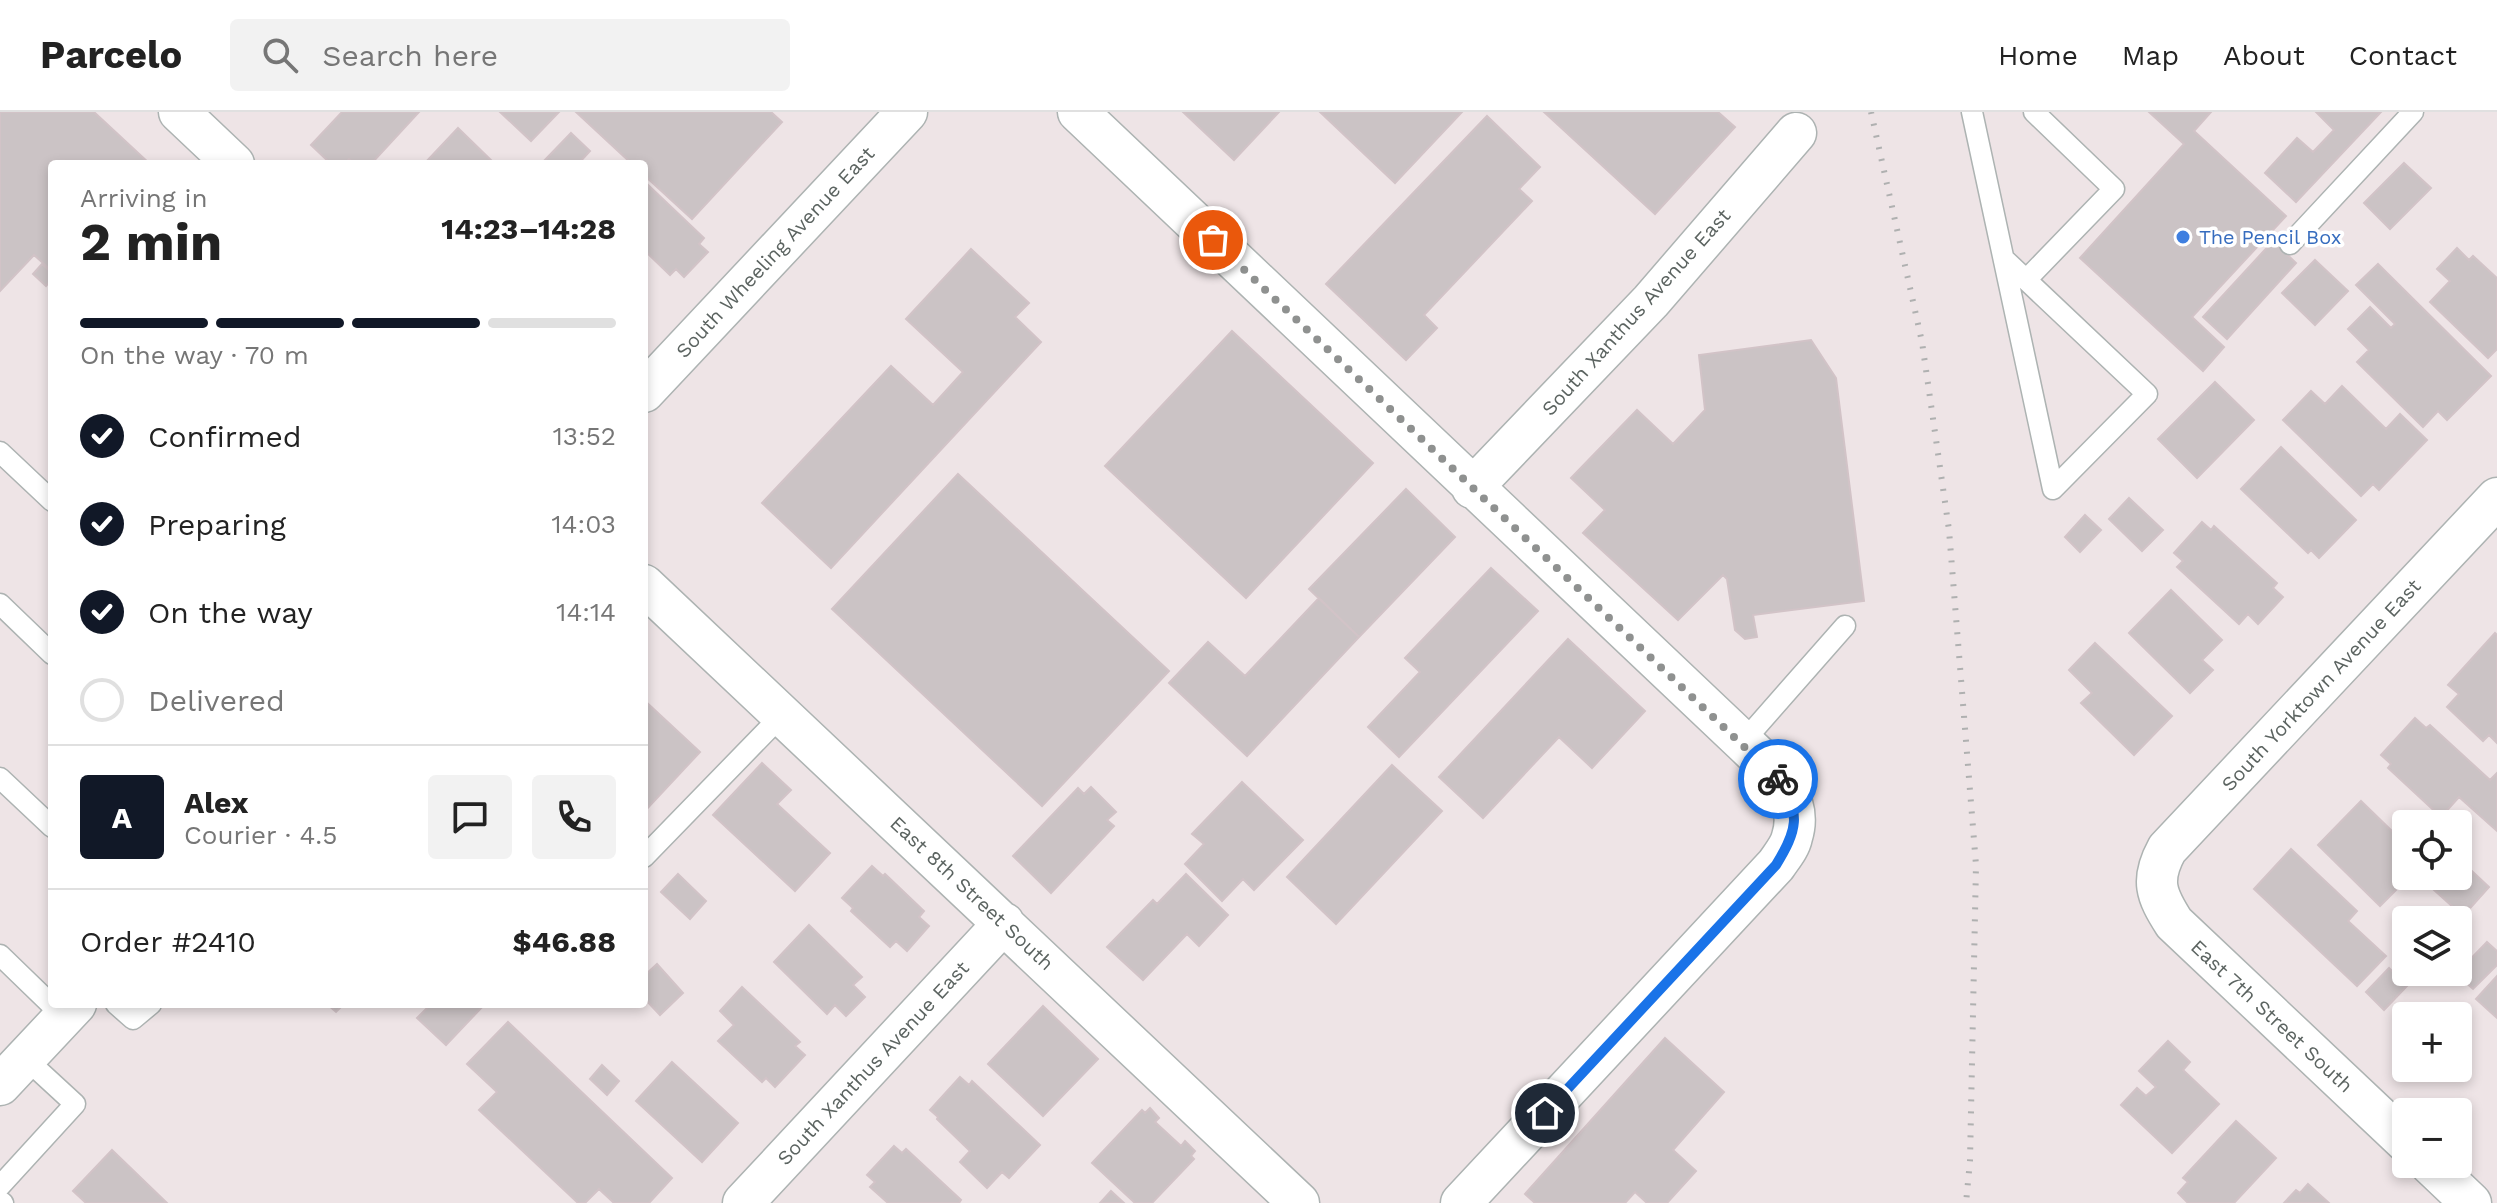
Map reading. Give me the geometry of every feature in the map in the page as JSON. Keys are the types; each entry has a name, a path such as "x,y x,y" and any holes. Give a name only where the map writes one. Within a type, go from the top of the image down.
{"street":[{"path":"1078,112 1743,742 1774,772 1789,794 1796,818 1792,839 1776,865 1461,1203"},
{"name":"South Wheeling Avenue East","path":"648,388 900,114"},
{"path":"195,117 231,160"},
{"name":"South Xanthus Avenue East","path":"1472,488 1651,301 1796,133"},
{"name":"South Yorktown Avenue East","path":"2155,879 2167,849 2497,498"},
{"name":"East 8th Street South","path":"648,589 1299,1203"},
{"name":"East 7th Street South","path":"2155,879 2160,901 2174,923 2392,1129"},
{"name":"South Xanthus Avenue East","path":"743,1203 1004,923"},
{"path":"12,1072 70,1010"},
{"path":"2445,1178 2471,1203"}],"lane":[{"path":"1972,112 2053,489 2147,394 2004,259"},
{"path":"2026,280 2114,189 2034,112"},
{"path":"2290,244 2413,112"},
{"path":"0,452 48,497"},
{"path":"0,604 48,650"},
{"path":"1743,742 1845,626"},
{"path":"648,853 782,715"},
{"path":"0,778 48,823"},
{"path":"0,955 48,993"},
{"path":"121,1008 133,1019 146,1008"},
{"path":"0,1186 75,1104 12,1072"}],"building":[{"path":"0,112 94,112 146,160 48,160 48,267 34,255 0,291"},
{"path":"342,112 419,112 375,160 327,160 311,145"},
{"path":"500,112 559,112 531,141"},
{"path":"576,112 771,112 782,122 692,219 648,179 648,160 628,160"},
{"path":"1183,112 1279,112 1234,160"},
{"path":"1320,112 1462,112 1395,183"},
{"path":"1544,112 1718,112 1735,127 1655,214"},
{"name":"The Pencil Box","path":"2149,112 2211,112 2194,131 2286,216 2192,317 2224,347 2203,371 2080,258 2184,144"},
{"path":"2316,112 2381,112 2296,202 2265,173 2297,138 2313,152 2334,130"},
{"path":"1487,116 1540,167 1519,189 1532,201 1424,315 1437,328 1406,360 1326,284"},
{"path":"458,128 491,160 428,160"},
{"path":"571,133 590,151 582,160 545,160"},
{"path":"2404,163 2431,188 2390,229 2364,203"},
{"path":"648,185 704,238 699,244 708,252 684,277 676,269 670,275 648,254"},
{"path":"2273,241 2296,263 2227,339 2203,317"},
{"path":"2457,248 2469,260 2473,256 2497,278 2497,349 2488,358 2430,302 2450,281 2437,269"},
{"path":"971,249 1029,303 1015,317 1041,342 831,568 762,503 891,366 933,405 963,372 906,319"},
{"path":"2315,260 2348,291 2315,325 2282,293"},
{"path":"42,264 48,269 48,284 46,286 33,274"},
{"path":"2378,264 2491,376 2447,420 2438,411 2423,427 2357,362 2369,350 2348,329 2370,307 2391,328 2395,324 2356,285"},
{"path":"1232,331 1373,463 1246,598 1105,466"},
{"path":"1811,340 1836,378 1864,601 1753,615 1757,637 1745,639 1735,630 1727,579 1723,575 1678,620 1583,533 1605,510 1571,478 1637,410 1673,444 1705,410 1699,355"},
{"path":"2215,382 2254,420 2197,478 2158,439"},
{"path":"2342,386 2386,429 2400,414 2427,440 2379,490 2373,484 2361,496 2283,420 2311,391 2325,404"},
{"path":"2281,447 2356,520 2319,558 2311,550 2308,553 2241,489"},
{"path":"958,474 1169,671 1042,806 832,609"},
{"path":"1406,489 1455,537 1359,637 1309,589"},
{"path":"2129,498 2163,530 2142,551 2109,519"},
{"path":"2085,515 2101,530 2080,552 2065,537"},
{"path":"2202,522 2211,530 2214,526 2277,583 2273,588 2283,597 2258,624 2248,614 2239,624 2177,567 2183,561 2174,553"},
{"path":"1491,568 1538,611 1399,757 1368,727 1420,672 1405,658"},
{"path":"2171,590 2222,640 2202,660 2213,670 2190,693 2129,633"},
{"path":"1319,598 1359,637 1247,756 1169,683 1208,642 1245,676"},
{"path":"2495,633 2497,743 2489,735 2483,741 2447,707 2459,694 2448,685"},
{"path":"1568,639 1645,711 1592,768 1559,737 1483,818 1439,777"},
{"path":"2095,643 2172,716 2134,755 2081,703 2092,693 2069,670"},
{"path":"648,704 700,752 648,808"},
{"path":"2415,718 2426,728 2430,725 2490,780 2497,773 2497,831 2459,797 2447,810 2433,810 2388,768 2391,764 2381,755"},
{"path":"762,763 791,790 777,804 830,853 795,891 713,815"},
{"path":"1392,765 1442,811 1336,924 1287,877"},
{"path":"1242,782 1303,840 1254,890 1243,879 1222,901 1185,864 1204,844 1192,834"},
{"path":"1091,787 1116,812 1107,820 1114,826 1051,893 1013,856 1078,788 1084,794"},
{"path":"2361,801 2392,831 2392,890 2396,890 2380,906 2318,845"},
{"path":"2291,849 2357,911 2348,921 2386,956 2357,986 2254,889"},
{"path":"872,866 883,876 885,874 924,911 919,917 929,926 907,951 896,941 890,947 851,911 853,908 842,898"},
{"path":"2472,871 2489,887 2472,906 2452,906 2434,890 2472,890"},
{"path":"678,874 706,901 690,919 661,892"},
{"path":"1186,874 1228,915 1199,946 1187,934 1143,980 1107,947 1153,900 1157,904"},
{"path":"809,925 862,977 853,985 865,997 846,1016 835,1005 827,1014 774,962"},
{"path":"2487,942 2497,951 2497,965 2473,989 2470,986 2472,957"},
{"path":"657,964 683,993 660,1015 648,1002 648,972"},
{"path":"2389,968 2392,971 2392,986 2407,986 2384,1010 2366,992"},
{"path":"2497,976 2497,1018 2476,999"},
{"path":"742,987 800,1042 795,1046 805,1055 775,1087 766,1078 762,1082 718,1041 734,1025 720,1011"},
{"path":"1043,1006 1098,1059 1043,1116 988,1064"},
{"path":"427,1008 481,1008 446,1045 417,1018"},
{"path":"508,1022 672,1178 649,1203 614,1203 599,1189 585,1203 578,1203 479,1110 497,1092 467,1064"},
{"path":"1665,1038 1724,1092 1673,1150 1696,1171 1667,1203 1647,1203 1635,1192 1625,1203 1535,1203 1525,1194"},
{"path":"2168,1041 2190,1062 2183,1070 2219,1104 2172,1153 2121,1105 2137,1088 2146,1096 2156,1087 2139,1071"},
{"path":"672,1062 738,1123 702,1162 636,1101"},
{"path":"602,1065 619,1081 607,1095 590,1079"},
{"path":"960,1077 969,1085 972,1081 1040,1145 1009,1178 1002,1172 987,1188 960,1162 970,1151 930,1110"},
{"path":"1150,1108 1159,1118 1155,1122 1181,1146 1185,1141 1195,1151 1191,1156 1194,1159 1152,1203 1135,1203 1092,1163 1142,1110 1145,1113"},
{"path":"2236,1121 2276,1158 2234,1203 2188,1203 2178,1193 2188,1182 2183,1178"},
{"path":"894,1146 902,1153 906,1149 961,1200 959,1203 888,1203 870,1187 875,1182 867,1175"},
{"path":"112,1150 167,1203 86,1203 73,1191"},
{"path":"2308,1184 2329,1203 2284,1203 2296,1190 2300,1193"},
{"path":"1111,1191 1124,1203 1100,1203"}],"railway":[{"path":"1871,112 1922,342 1949,530 1976,865 1970,1161 1966,1203"}],"way so far":[{"path":"1213,240 1743,742 1778,779"}],"place":[{"name":"The Pencil Box","path":"2183,237"}],"route":[{"path":"1545,1113 1776,865 1792,839 1796,818 1789,794 1778,779"}]}
